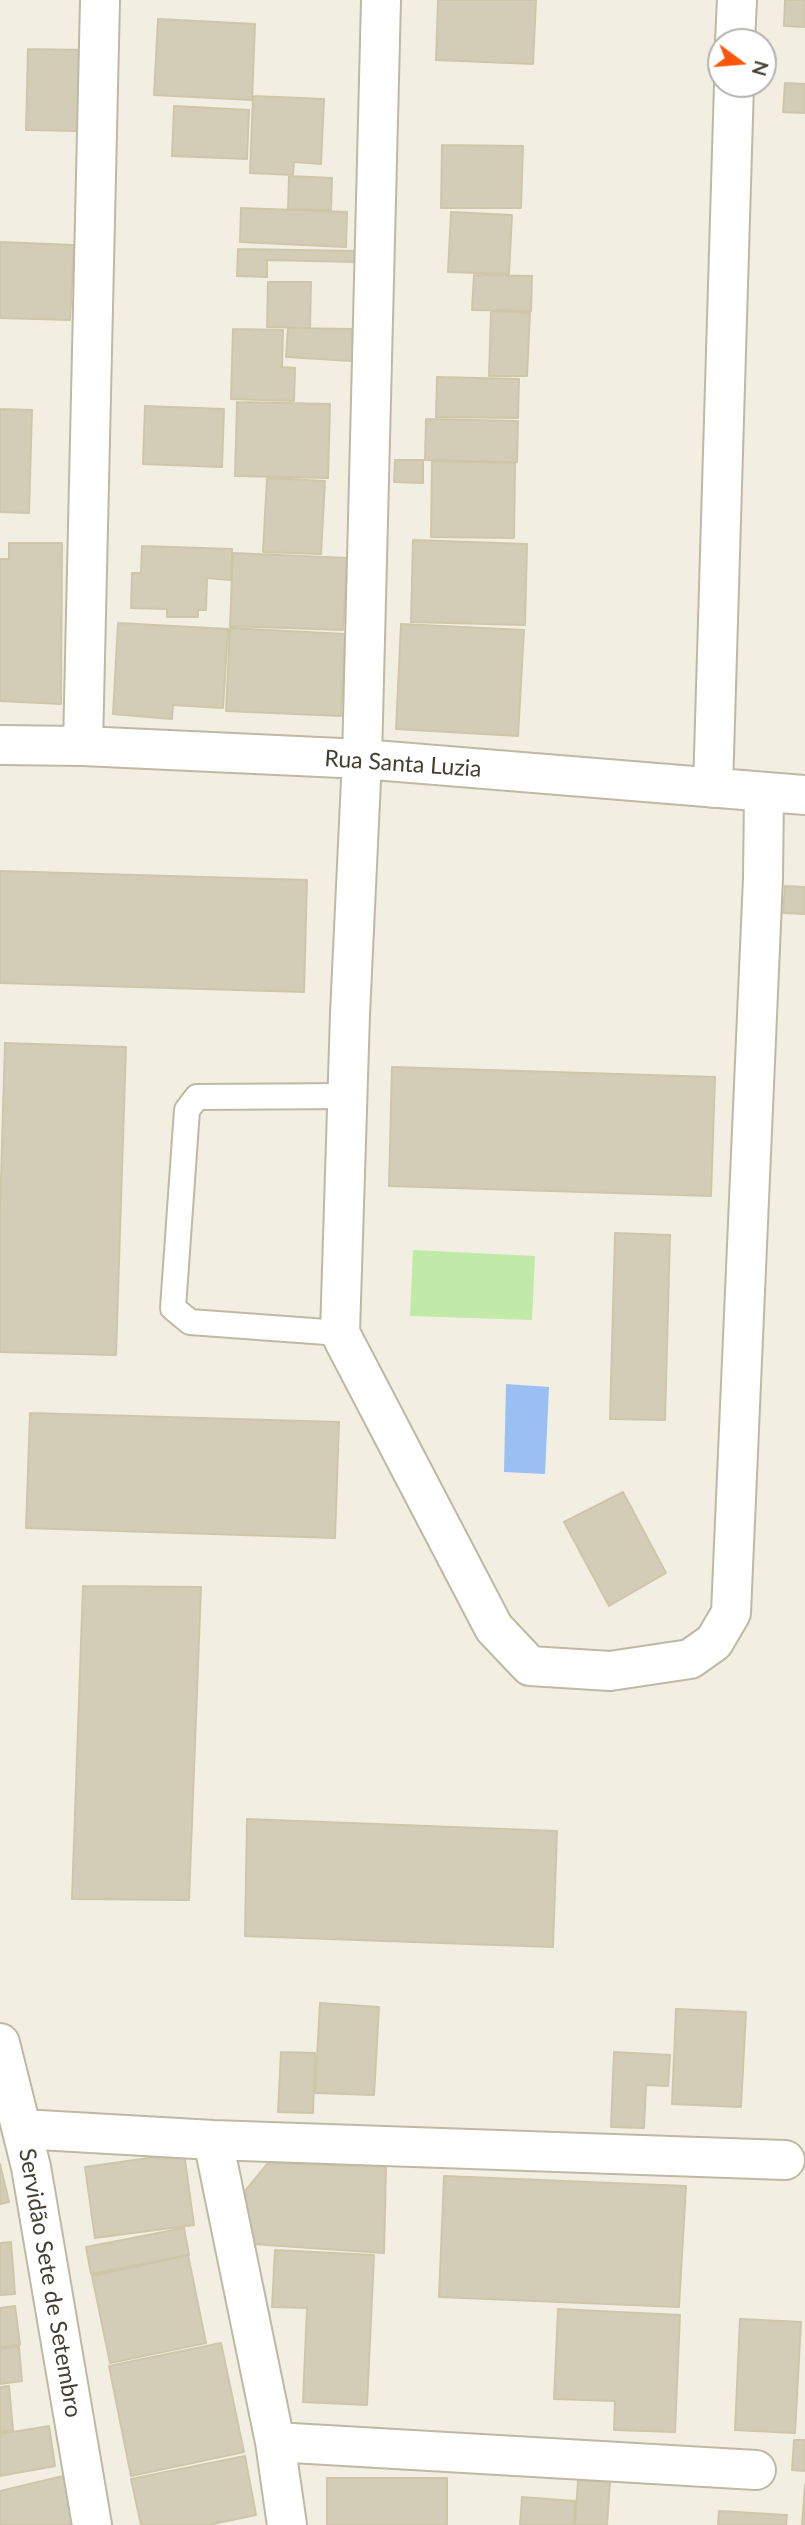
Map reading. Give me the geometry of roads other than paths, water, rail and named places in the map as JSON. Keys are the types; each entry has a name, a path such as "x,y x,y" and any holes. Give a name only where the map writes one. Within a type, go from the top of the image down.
{"street":[{"path":"83,746 100,0"},
{"path":"381,0 362,759 350,1014 340,1333 494,1628 530,1666 610,1671 690,1659 714,1642 731,1613 764,793"},
{"path":"736,28 737,0"},
{"path":"712,788 734,98"},
{"name":"Rua Santa Luzia","path":"0,745 83,746 362,759 805,795"},
{"name":"Servidão Sete de Setembro","path":"0,2043 31,2167 92,2525"},
{"path":"22,2129 213,2140 785,2160"},
{"path":"213,2140 275,2442 287,2525"},
{"path":"275,2442 756,2470"}],"lane":[{"path":"340,1333 190,1322 173,1308 187,1110 197,1097 349,1096"}],"water":[{"path":"506,1384 549,1387 545,1474 504,1472"}]}
